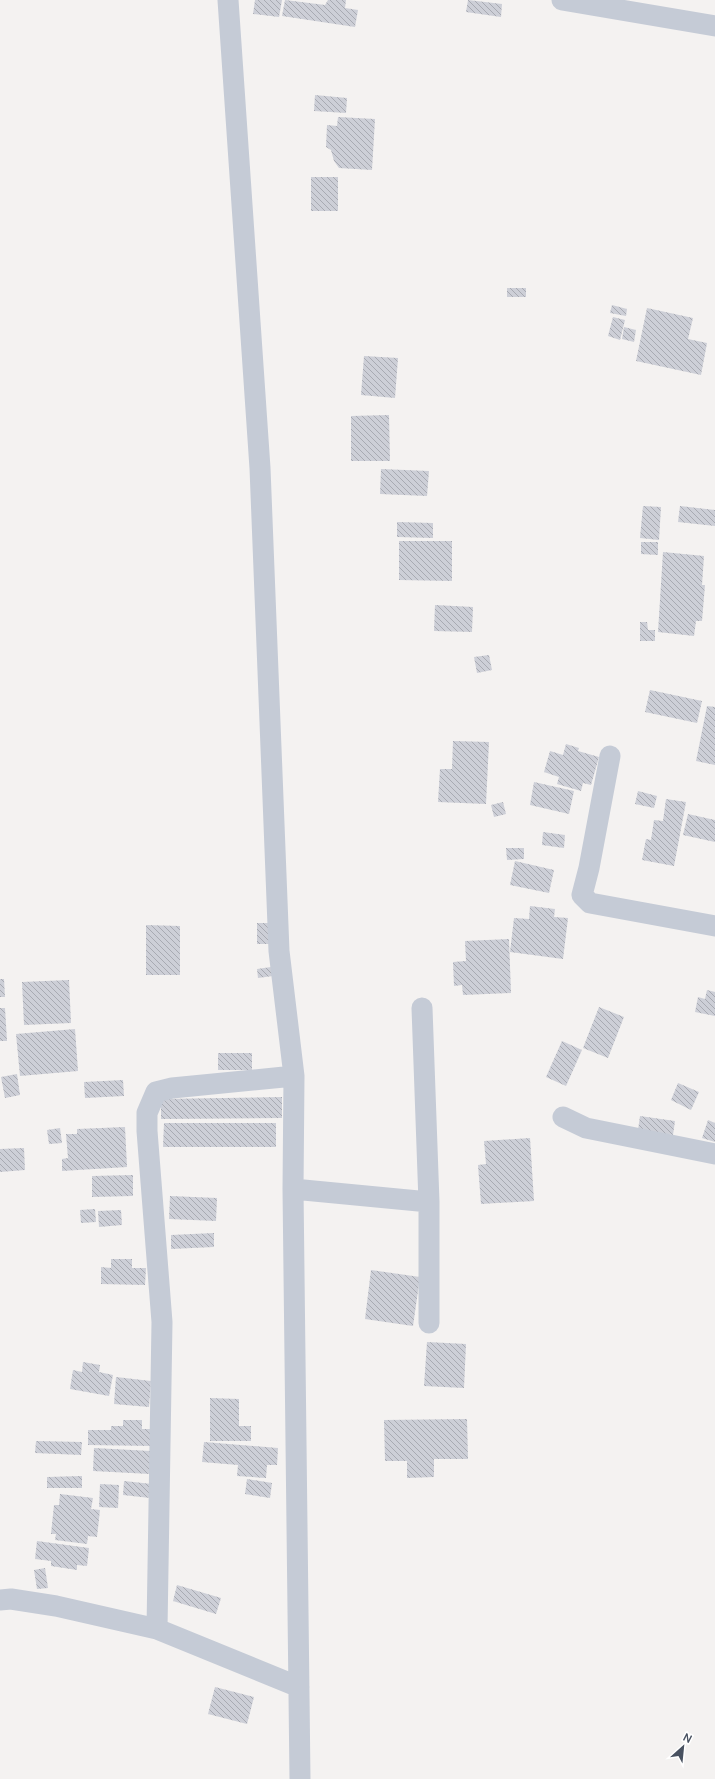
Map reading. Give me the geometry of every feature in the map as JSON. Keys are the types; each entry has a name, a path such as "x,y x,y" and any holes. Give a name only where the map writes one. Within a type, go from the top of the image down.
{"street":[{"path":"228,0 260,468 279,951 294,1076 293,1189 300,1779"},
{"path":"562,0 715,26"},
{"path":"610,756 589,868 582,895 590,903 715,926"},
{"path":"422,1008 429,1202 429,1323"},
{"path":"157,1629 162,1322 147,1131 147,1113 156,1092 172,1088 294,1076"},
{"path":"563,1117 586,1128 715,1154"},
{"path":"293,1189 429,1202"},
{"path":"0,1600 11,1599 56,1606 157,1629 299,1687"}],"building":[{"path":"255,0 282,0 279,17 253,14"},
{"path":"285,0 325,5 328,0 346,0 345,8 358,10 355,27 282,16"},
{"path":"468,0 502,4 501,17 466,12"},
{"path":"315,95 347,98 346,113 314,111"},
{"path":"338,117 375,119 372,170 339,168 334,161 331,150 326,147 327,125 337,126"},
{"path":"311,177 338,177 338,211 311,211"},
{"path":"507,288 526,288 526,297 507,297"},
{"path":"612,305 627,309 626,316 610,313"},
{"path":"647,308 693,318 688,339 707,343 701,375 636,361"},
{"path":"613,317 625,320 620,340 608,336"},
{"path":"624,327 636,330 634,342 622,339"},
{"path":"364,356 398,358 395,398 361,395"},
{"path":"389,415 390,461 351,461 351,416"},
{"path":"381,469 429,471 427,496 380,494"},
{"path":"643,506 661,507 659,540 640,538"},
{"path":"680,506 715,510 715,526 678,522"},
{"path":"397,522 433,523 433,538 397,537"},
{"path":"399,541 452,541 452,581 399,580"},
{"path":"641,542 658,542 658,555 641,554"},
{"path":"663,552 704,556 702,585 705,585 702,621 696,621 694,636 658,632"},
{"path":"435,605 473,607 472,632 434,631"},
{"path":"640,622 647,622 648,630 655,630 655,641 640,641"},
{"path":"489,655 492,670 477,673 474,657"},
{"path":"650,690 702,701 697,723 645,712"},
{"path":"707,706 715,707 715,765 696,761"},
{"path":"453,741 489,742 486,804 438,802 440,769 452,769"},
{"path":"566,744 579,748 578,751 599,757 591,785 583,783 581,791 557,784 559,777 544,772 550,751 563,755"},
{"path":"534,782 574,791 569,814 530,805"},
{"path":"638,791 657,796 654,808 635,804"},
{"path":"666,799 686,802 674,866 642,860 646,839 651,840 654,820 663,821"},
{"path":"503,802 506,814 494,817 491,805"},
{"path":"688,814 715,820 715,842 683,835"},
{"path":"543,832 565,835 564,848 542,845"},
{"path":"506,848 524,848 524,859 507,860"},
{"path":"515,861 554,870 549,893 510,885"},
{"path":"530,906 555,909 554,917 568,918 563,959 510,952 514,918 529,919"},
{"path":"257,923 273,923 273,944 257,944"},
{"path":"146,925 180,926 180,975 146,975"},
{"path":"509,939 511,993 463,995 462,985 454,986 453,962 466,961 465,941"},
{"path":"271,967 273,976 258,978 257,969"},
{"path":"0,979 4,979 5,997 0,997"},
{"path":"69,980 71,1023 24,1025 22,982"},
{"path":"707,990 715,992 715,1016 695,1012 698,997 705,999"},
{"path":"599,1007 624,1017 608,1058 583,1048"},
{"path":"0,1008 5,1008 7,1041 0,1041"},
{"path":"75,1029 78,1071 20,1076 16,1034"},
{"path":"562,1041 582,1050 566,1086 546,1077"},
{"path":"218,1053 252,1053 252,1070 218,1070"},
{"path":"17,1074 20,1095 5,1098 1,1077"},
{"path":"123,1080 124,1096 85,1098 84,1082"},
{"path":"678,1083 699,1092 691,1110 671,1100"},
{"path":"282,1097 282,1118 161,1119 161,1099"},
{"path":"640,1116 675,1121 673,1135 638,1130"},
{"path":"708,1120 715,1123 715,1142 702,1138"},
{"path":"164,1123 276,1123 276,1147 163,1147"},
{"path":"125,1127 127,1167 62,1171 62,1159 68,1158 66,1134 77,1134 77,1129"},
{"path":"60,1128 62,1143 49,1144 47,1130"},
{"path":"530,1138 534,1201 481,1204 478,1165 486,1164 484,1141"},
{"path":"24,1148 25,1170 0,1172 0,1149"},
{"path":"133,1175 133,1196 92,1197 92,1176"},
{"path":"170,1196 217,1198 216,1221 169,1219"},
{"path":"95,1209 96,1222 81,1223 80,1210"},
{"path":"121,1210 122,1225 99,1227 98,1211"},
{"path":"214,1233 214,1247 171,1249 171,1235"},
{"path":"111,1259 132,1259 132,1268 146,1268 145,1285 101,1284 101,1267 111,1268"},
{"path":"371,1270 420,1277 413,1326 365,1319"},
{"path":"427,1342 466,1344 464,1388 424,1386"},
{"path":"83,1362 100,1365 99,1372 113,1375 109,1396 70,1389 73,1370 82,1372"},
{"path":"116,1377 151,1381 149,1407 114,1404"},
{"path":"210,1398 239,1399 239,1426 251,1426 251,1441 210,1441"},
{"path":"467,1419 468,1459 434,1459 434,1477 407,1478 407,1461 385,1461 384,1420"},
{"path":"123,1420 142,1420 142,1429 151,1429 151,1446 88,1445 88,1430 111,1430 111,1426 123,1426"},
{"path":"36,1441 82,1442 81,1455 35,1453"},
{"path":"204,1442 278,1448 277,1465 267,1465 266,1478 237,1476 238,1465 202,1462"},
{"path":"94,1448 151,1451 150,1474 93,1471"},
{"path":"82,1476 82,1488 47,1488 47,1477"},
{"path":"247,1479 272,1483 270,1498 245,1494"},
{"path":"124,1481 152,1484 150,1498 123,1495"},
{"path":"100,1484 119,1485 118,1508 99,1507"},
{"path":"60,1494 93,1498 91,1509 100,1510 97,1537 88,1536 87,1544 55,1540 56,1534 51,1534 54,1505 59,1505"},
{"path":"37,1541 89,1548 87,1566 77,1565 77,1570 51,1566 51,1561 35,1559"},
{"path":"45,1568 48,1588 37,1589 34,1570"},
{"path":"177,1585 221,1598 216,1614 173,1601"},
{"path":"215,1687 254,1697 247,1724 208,1714"}]}
